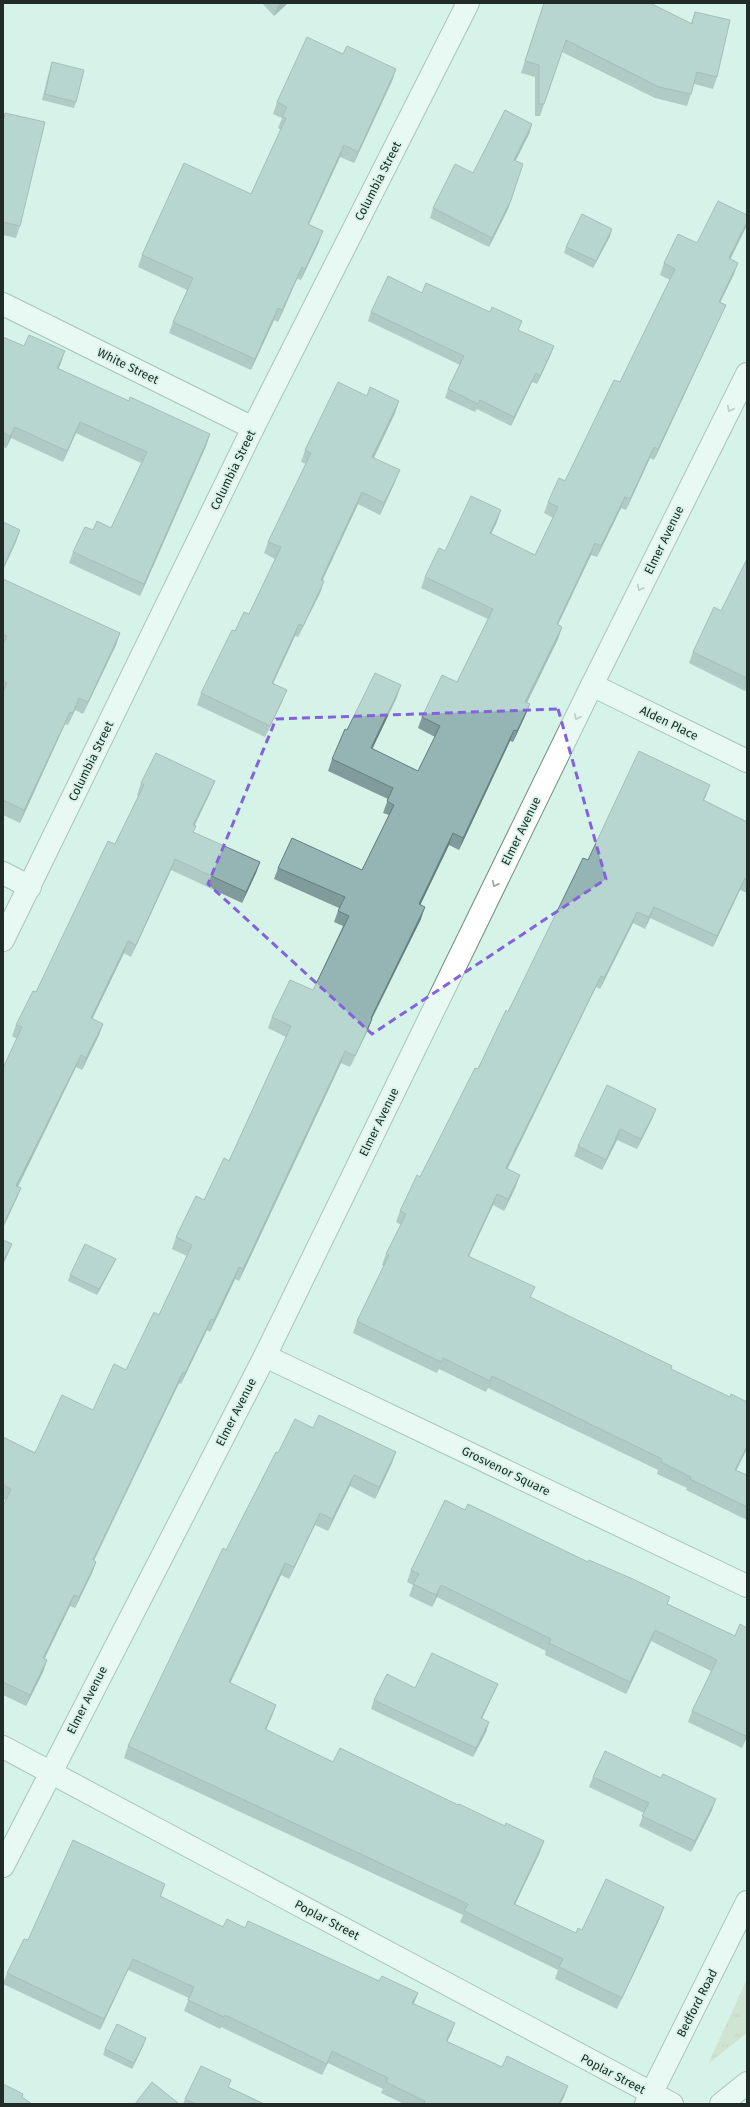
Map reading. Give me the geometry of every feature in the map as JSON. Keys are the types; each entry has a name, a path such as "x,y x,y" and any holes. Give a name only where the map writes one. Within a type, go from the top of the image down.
{"street":[{"name":"Columbia Street","path":"3,940 253,428 468,3"},
{"name":"White Street","path":"3,304 253,428"},
{"name":"Elmer Avenue","path":"3,1866 265,1356 592,686 747,374"},
{"name":"Alden Place","path":"592,686 747,761"},
{"path":"3,873 30,887"},
{"name":"Grosvenor Square","path":"265,1356 747,1586"},
{"name":"Poplar Street","path":"3,1747 51,1771 649,2099 672,2104"},
{"name":"Bedford Road","path":"649,2099 747,1902"},
{"path":"721,2104 747,2083"}],"highlighted area":[{"path":"558,709 606,879 372,1034 208,884 276,719"}],"green space":[{"path":"747,1979 747,2033 708,2064"}],"building":[{"path":"544,3 650,3 692,24 695,12 730,20 717,77 697,72 691,94 659,87 566,40 544,104 539,104 539,65 525,61"},
{"path":"307,37 343,54 347,46 396,69 358,152 344,145 308,224 323,231 305,269 302,267 282,310 278,308 255,359 173,322 193,278 142,255 184,163 251,194 286,118 282,117 287,107 277,102"},
{"path":"52,62 84,70 76,102 45,94"},
{"path":"505,110 532,124 514,160 523,164 511,200 492,238 433,208 455,164 473,173"},
{"path":"5,113 45,122 20,226 3,222 3,122"},
{"path":"718,201 747,215 747,222 729,258 738,263 719,302 726,305 658,449 654,447 630,499 625,497 601,546 595,543 557,624 562,627 525,702 530,704 517,731 514,730 463,838 453,833 419,904 425,907 371,1018 372,1019 355,1056 345,1051 243,1269 239,1267 214,1320 211,1319 185,1373 183,1372 93,1560 96,1562 79,1597 74,1595 43,1658 47,1660 30,1695 3,1682 3,1506 11,1489 3,1485 3,1437 35,1453 62,1395 93,1410 114,1364 126,1370 154,1312 159,1315 192,1245 176,1237 196,1196 204,1200 224,1158 229,1161 291,1026 272,1017 290,980 313,990 349,916 338,911 345,897 278,868 292,838 362,870 394,805 387,801 393,788 332,759 345,729 347,730 375,673 401,685 371,748 418,771 440,726 422,717 442,675 457,682 493,609 425,577 439,548 445,551 471,496 501,510 490,533 535,555 558,507 548,502 559,478 565,481 614,380 620,382 675,269 664,263 678,234 697,243"},
{"path":"582,214 612,229 596,261 566,247"},
{"path":"388,276 422,293 426,283 490,312 492,307 522,321 518,330 554,346 540,376 536,373 514,417 480,400 478,404 448,389 464,356 371,312"},
{"path":"29,335 65,351 57,368 129,401 130,397 210,434 144,584 73,552 85,527 93,530 97,521 111,528 147,452 80,422 67,451 15,427 10,436 3,433 3,337 24,346"},
{"path":"338,382 367,396 370,387 399,401 372,457 400,470 384,503 362,492 321,580 324,581 303,626 299,624 272,683 287,690 270,726 201,693 232,630 235,631 244,612 249,614 281,547 268,542 311,453 305,450"},
{"path":"3,522 20,530 3,568"},
{"path":"747,559 747,678 693,652 714,607 721,611"},
{"path":"3,579 120,633 88,702 79,698 73,713 70,712 24,810 3,800 3,692 7,683 3,681 3,644 7,636 3,634"},
{"path":"639,751 710,785 703,800 747,822 747,880 745,878 717,936 654,907 649,917 637,912 604,978 601,976 506,1168 520,1175 508,1199 497,1194 468,1256 535,1287 530,1297 672,1366 671,1369 730,1397 731,1394 747,1402 747,1446 735,1470 747,1475 747,1507 690,1479 691,1477 661,1462 662,1459 492,1376 490,1381 443,1358 441,1362 357,1321 389,1255 386,1254 406,1214 400,1211 417,1175 420,1177 475,1068 478,1069 506,1010 508,1012 583,858 588,860"},
{"path":"156,753 215,781 193,825 196,826 193,832 260,862 246,892 175,859 136,945 128,941 91,1018 103,1024 86,1058 81,1055 16,1186 21,1188 3,1225 3,1068 22,1027 16,1025 33,991 36,992 108,841 115,844 144,785 141,783"},
{"path":"607,1085 656,1109 641,1139 620,1129 606,1160 578,1146"},
{"path":"3,1240 12,1244 3,1262"},
{"path":"85,1244 116,1259 99,1289 70,1275"},
{"path":"319,1415 396,1452 379,1487 354,1475 332,1519 320,1513 294,1567 285,1563 229,1682 276,1705 265,1729 333,1762 340,1748 458,1805 459,1804 505,1826 506,1823 544,1841 514,1904 576,1933 578,1928 582,1930 606,1879 664,1907 622,1998 559,1967 563,1959 464,1911 468,1904 128,1746 223,1548 226,1550 276,1452 278,1453 295,1419 313,1428"},
{"path":"445,1500 465,1510 468,1504 588,1562 589,1560 635,1580 670,1597 667,1604 735,1636 740,1624 747,1628 746,1736 692,1711 717,1660 655,1630 630,1682 549,1643 551,1639 441,1585 436,1595 413,1584 419,1574 411,1570"},
{"path":"432,1653 498,1684 481,1718 489,1722 476,1748 374,1700 387,1674 415,1688"},
{"path":"605,1751 661,1778 663,1774 716,1799 695,1841 642,1816 649,1803 593,1777"},
{"path":"73,1840 165,1884 160,1896 223,1927 227,1919 245,1928 248,1921 379,1981 382,1976 418,1993 412,2003 455,2023 446,2041 502,2067 507,2056 568,2086 559,2104 424,2104 425,2101 386,2082 388,2078 332,2051 327,2064 225,2015 224,2017 188,2000 194,1987 133,1959 104,2019 7,1973 24,1939 28,1940"},
{"path":"117,2024 146,2038 134,2063 105,2049"},
{"path":"201,2066 231,2080 228,2087 264,2104 196,2104 185,2099"},
{"path":"152,2082 178,2103 135,2104"},
{"path":"3,2084 23,2094 22,2097 32,2104 3,2104"}]}
